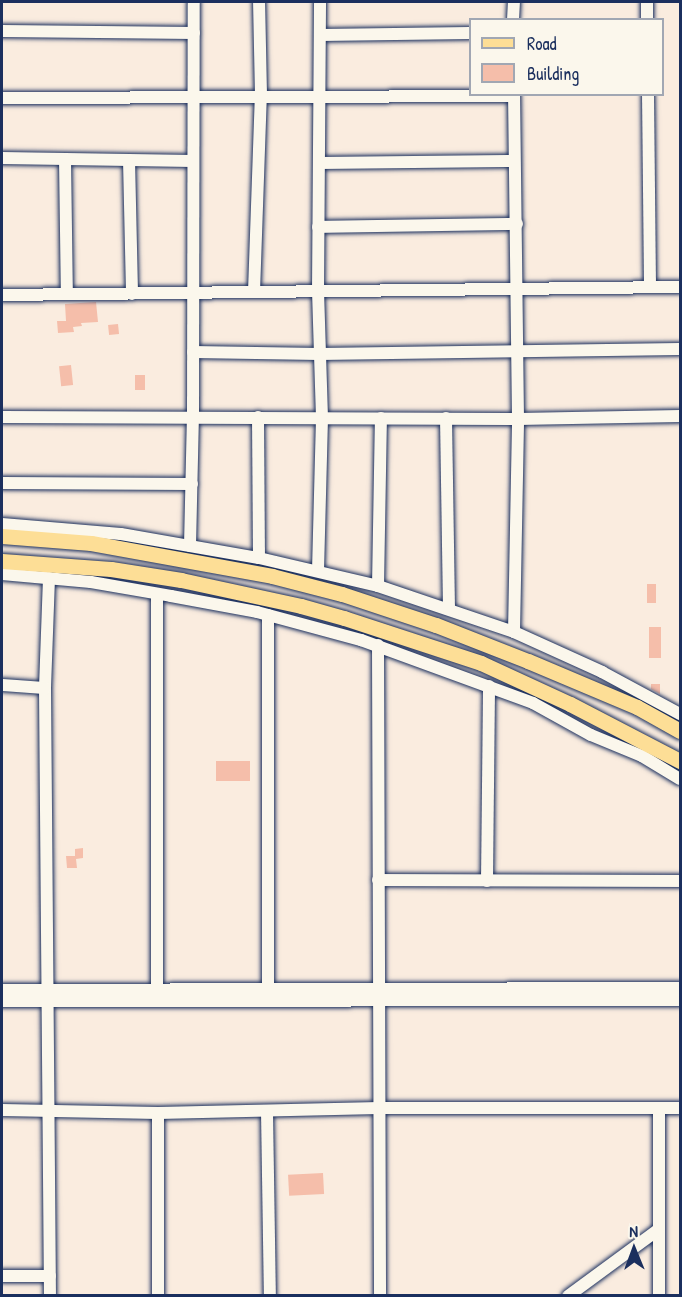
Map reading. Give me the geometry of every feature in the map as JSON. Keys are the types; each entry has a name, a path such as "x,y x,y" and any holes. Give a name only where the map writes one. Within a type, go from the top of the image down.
{"main road":[{"path":"2,536 91,543 272,576 342,594 436,625 528,661 637,707 681,731"},
{"path":"2,561 111,569 181,580 333,615 481,663 570,704 681,761"}],"street":[{"path":"190,546 193,417 194,2"},
{"path":"254,292 261,95 259,2"},
{"path":"318,571 321,417 318,292 320,2"},
{"path":"513,18 514,2"},
{"path":"647,2 647,18"},
{"path":"2,31 194,33"},
{"path":"320,35 469,33"},
{"path":"2,98 469,95"},
{"path":"514,96 518,351 514,632"},
{"path":"648,96 650,287"},
{"path":"2,158 193,161"},
{"path":"65,159 67,294"},
{"path":"129,160 132,294"},
{"path":"319,163 514,161"},
{"path":"318,227 517,224"},
{"path":"2,295 681,287"},
{"path":"192,352 320,354 681,349"},
{"path":"2,417 681,416"},
{"path":"258,417 259,558"},
{"path":"378,586 381,418"},
{"path":"446,418 449,609"},
{"path":"2,483 192,484"},
{"path":"2,524 121,534 259,558 378,586 514,632 602,672 681,714"},
{"path":"2,574 49,578 157,594 268,615 378,645 533,703 591,735 642,756 681,779"},
{"path":"49,578 45,688 50,1296"},
{"path":"157,594 157,1002"},
{"path":"268,615 268,988"},
{"path":"378,645 380,1296"},
{"path":"2,685 45,688"},
{"path":"487,881 489,686"},
{"path":"378,880 681,881"},
{"path":"2,1001 157,989 681,988"},
{"path":"2,990 48,996 157,1002 681,1000"},
{"path":"2,1110 158,1113 379,1108 681,1108"},
{"path":"659,1108 659,1296"},
{"path":"267,1112 270,1296"},
{"path":"158,1113 158,1296"},
{"path":"568,1296 658,1230"},
{"path":"2,1276 50,1276"}],"building":[{"path":"96,302 98,322 81,323 82,326 73,327 74,332 58,333 57,321 66,321 65,304"},
{"path":"118,324 119,334 109,335 108,325"},
{"path":"71,365 73,385 61,386 59,366"},
{"path":"135,375 145,375 145,390 135,390"},
{"path":"647,584 656,584 656,603 647,603"},
{"path":"649,627 661,627 661,658 649,658"},
{"path":"651,684 660,684 660,694 651,689"},
{"path":"216,761 250,761 250,781 216,781"},
{"path":"83,848 83,858 76,859 77,868 67,868 66,856 75,856 75,849"},
{"path":"323,1173 324,1194 289,1196 288,1175"}]}
